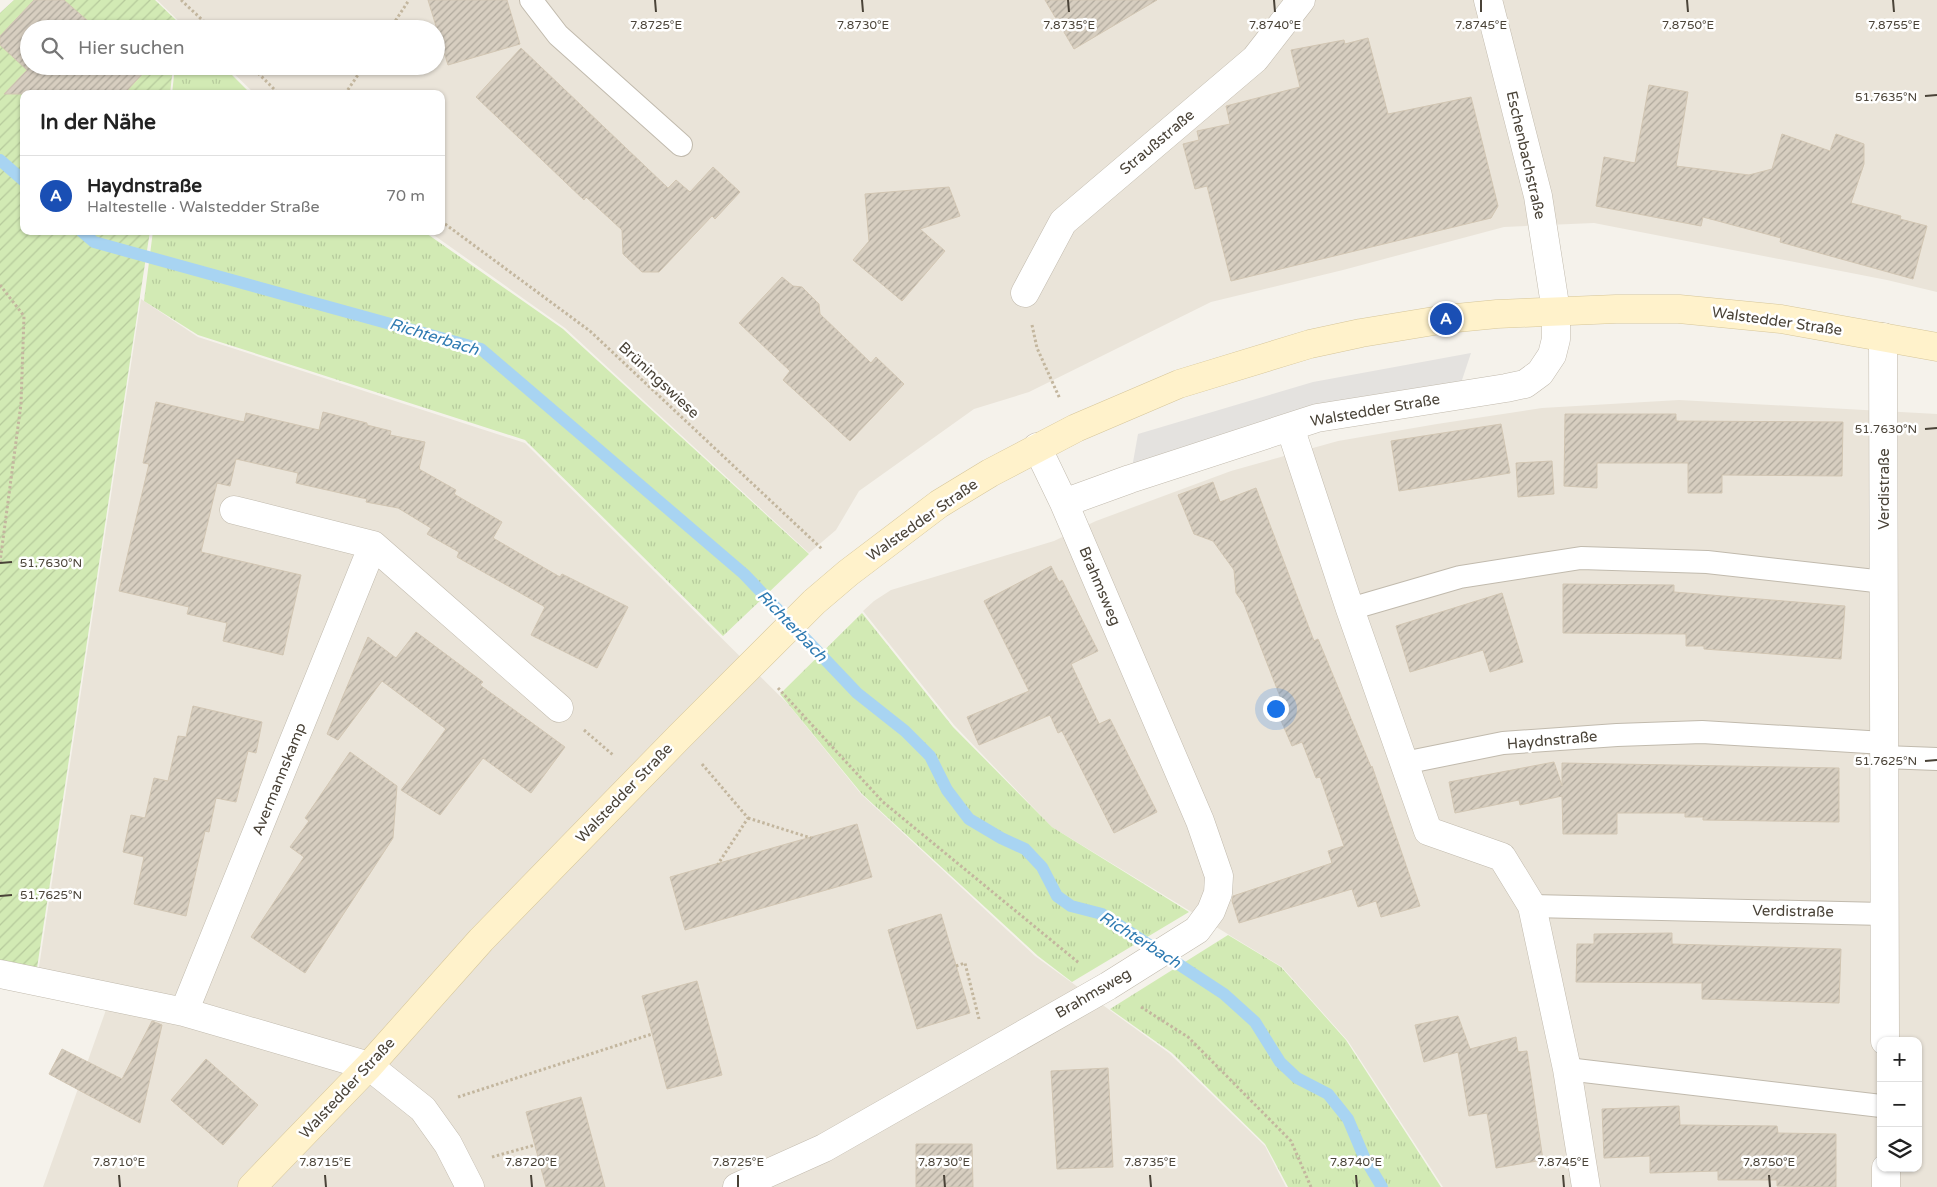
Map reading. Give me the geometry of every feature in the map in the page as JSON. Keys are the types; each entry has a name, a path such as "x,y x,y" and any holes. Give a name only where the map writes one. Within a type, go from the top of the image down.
{"main road":[{"name":"Walstedder Straße","path":"252,1187 370,1066 481,940 639,777 814,602 848,573 939,504 1037,447 1076,428 1179,384 1310,344 1361,332 1446,318 1556,311 1679,309 1781,319 1937,347"}],"street":[{"name":"Straußstraße","path":"1025,293 1063,222 1255,59 1301,0"},
{"name":"Eschenbachstraße","path":"1488,0 1538,196 1556,311"},
{"name":"Walstedder Straße","path":"1064,503 1130,479 1317,418 1525,384 1540,372 1552,355 1556,340 1556,311"},
{"name":"Verdistraße","path":"1883,337 1883,914 1885,1037"},
{"path":"1290,426 1350,609 1428,831 1502,857 1532,906 1567,1069 1586,1187"},
{"path":"1037,447 1064,503"},
{"name":"Brahmsweg","path":"737,1187 824,1148 1116,981 1197,930 1211,911 1218,893 1219,876 1200,821 1064,503"},
{"path":"234,510 374,545 559,708"},
{"name":"Avermannskamp","path":"184,1012 374,545"},
{"path":"0,974 184,1012 370,1066 423,1109 448,1144 465,1177"},
{"path":"1886,1172 1886,1187"}],"lane":[{"path":"531,0 558,35 681,145"},
{"path":"1350,609 1460,577 1581,558 1707,562 1884,582"},
{"name":"Haydnstraße","path":"1404,763 1503,743 1617,735 1702,732 1884,750"},
{"path":"1884,750 1937,759"},
{"name":"Verdistraße","path":"1532,906 1883,914"},
{"path":"1567,1069 1877,1106"}],"path":[{"path":"181,0 202,20"},
{"path":"396,20 409,0"},
{"path":"260,75 274,90"},
{"path":"348,90 358,75"},
{"name":"Brüningswiese","path":"445,224 590,331 848,573"},
{"path":"0,285 24,316 21,404 0,562"},
{"path":"1025,293 1038,348 1055,391 1076,428"},
{"path":"762,654 883,802 1188,1037 1291,1141 1310,1187"},
{"path":"559,708 639,777"},
{"path":"679,737 748,818 811,838"},
{"path":"718,864 748,818"},
{"path":"956,966 965,963 988,1053"},
{"path":"423,1109 652,1034"},
{"path":"465,1177 535,1146"}],"shaded area":[{"path":"157,0 1937,0 1937,292 1887,280 1594,223 1504,227 1343,270 1211,302 1029,392 974,409 859,491 836,530 809,553 565,328 434,235 445,235 445,90 251,90 235,75 445,75 445,20 178,20"},
{"path":"141,299 198,337 525,443 788,704 861,794 1035,956 1169,1053 1265,1146 1286,1187 43,1187 107,1007 35,993"},
{"path":"1471,353 1457,395 1130,479 1138,434 1313,382"},
{"path":"1679,400 1937,414 1937,1187 1443,1187 1348,1041 1282,967 1052,827 954,725 863,611 891,590 1054,541 1096,521 1231,471 1338,441 1542,408"}],"green space":[{"path":"14,0 155,0 176,20 20,20 20,75 172,75 170,90 20,90 20,235 149,235 37,968 0,961 0,13"},
{"path":"174,75 232,75 247,90 172,90"},
{"path":"152,235 429,235 563,329 809,554 723,636 525,440 198,335 144,301"},
{"path":"862,613 953,727 1052,827 1189,912 1072,982 1038,956 862,794 780,694"},
{"path":"1228,935 1281,967 1346,1040 1441,1187 1288,1187 1265,1144 1172,1053 1110,1009"}],"building":[{"path":"34,0 64,0 87,20 20,20 20,64 0,45 0,36"},
{"path":"428,0 507,0 520,44 448,65 445,55 445,20 434,20"},
{"path":"1045,0 1157,0 1074,49"},
{"path":"1368,38 1388,114 1471,97 1498,206 1491,218 1231,281 1207,186 1195,189 1183,144 1199,140 1197,131 1230,124 1226,106 1300,87 1291,50 1344,40 1345,44"},
{"path":"521,48 668,188 676,180 690,192 713,167 740,192 715,219 712,216 659,272 642,272 623,254 622,230 586,197 584,200 476,97"},
{"path":"22,75 141,75 128,90 20,90 20,94 4,94"},
{"path":"1649,85 1688,92 1676,166 1749,175 1772,169 1782,134 1830,151 1836,134 1864,144 1864,164 1851,203 1901,216 1900,219 1927,226 1913,279 1780,242 1781,238 1703,217 1701,226 1596,206 1604,157 1635,163"},
{"path":"949,187 960,216 920,229 945,251 902,301 853,260 869,241 865,194"},
{"path":"782,277 793,286 802,287 819,304 820,314 871,363 876,357 904,384 850,441 783,380 790,371 739,323"},
{"path":"156,402 244,422 246,413 319,430 323,412 391,431 390,435 425,442 419,469 456,490 454,494 502,522 493,538 560,577 562,574 628,607 597,668 531,635 545,607 457,557 459,552 427,534 431,528 398,508 366,502 367,499 296,483 298,473 236,459 230,486 217,483 201,552 301,575 283,655 223,641 227,623 187,614 189,607 119,591 149,464 143,463"},
{"path":"1565,414 1676,414 1676,421 1843,422 1842,476 1722,475 1722,493 1688,493 1688,463 1597,463 1597,488 1564,486"},
{"path":"1501,424 1510,473 1399,491 1391,441"},
{"path":"1552,461 1554,494 1518,497 1516,463"},
{"path":"1213,482 1220,502 1256,488 1314,641 1318,639 1372,766 1420,906 1381,917 1376,901 1358,907 1352,889 1239,923 1232,901 1233,896 1332,863 1328,851 1344,846 1320,777 1316,778 1302,742 1292,746 1273,702 1281,699 1244,604 1236,593 1234,570 1213,541 1194,534 1178,495"},
{"path":"1051,566 1059,582 1062,580 1098,651 1071,664 1099,724 1110,719 1157,812 1114,833 1062,731 1058,733 1050,715 979,745 967,717 1029,691 984,601"},
{"path":"1563,584 1674,585 1674,592 1845,606 1841,659 1704,649 1704,646 1686,646 1686,634 1563,633"},
{"path":"1502,593 1523,662 1490,672 1483,650 1410,672 1396,626"},
{"path":"416,632 483,682 480,685 565,747 531,793 483,758 440,815 401,790 446,729 382,681 338,740 327,734 368,637 396,658"},
{"path":"193,706 262,722 256,753 248,751 236,802 216,798 209,832 205,831 186,916 134,904 144,857 123,852 131,815 145,818 154,778 168,781 178,736 186,737"},
{"path":"350,752 397,786 393,838 305,973 251,937 304,857 290,847 309,821 305,818"},
{"path":"1554,762 1562,786 1562,763 1839,768 1839,822 1703,820 1703,817 1685,817 1685,813 1617,813 1617,834 1563,834 1562,796 1520,805 1519,800 1455,813 1449,782"},
{"path":"857,824 872,877 685,930 670,877"},
{"path":"941,914 970,1013 917,1029 888,930"},
{"path":"1672,933 1672,944 1841,949 1839,1003 1702,999 1702,983 1576,982 1577,944 1594,944 1594,934"},
{"path":"697,981 722,1075 667,1089 642,996"},
{"path":"1458,1016 1470,1049 1516,1037 1518,1052 1527,1051 1543,1160 1496,1168 1487,1113 1469,1116 1458,1052 1424,1062 1415,1025"},
{"path":"152,1021 162,1025 140,1123 49,1074 62,1049 122,1079"},
{"path":"206,1059 258,1105 223,1145 171,1100"},
{"path":"1108,1068 1113,1167 1057,1169 1051,1071"},
{"path":"581,1097 605,1187 546,1187 526,1112"},
{"path":"1679,1106 1680,1125 1777,1126 1778,1133 1836,1134 1836,1187 1777,1186 1777,1180 1718,1180 1718,1171 1650,1173 1650,1156 1604,1158 1602,1109"},
{"path":"916,1144 972,1144 973,1187 916,1187"}],"waterway":[{"name":"Richterbach","path":"0,160 20,178"},
{"name":"Richterbach","path":"86,235 94,242 481,349 744,574 857,693 905,731 930,756 947,790 969,819 1001,838 1025,849 1042,867 1057,896 1071,906 1102,914 1224,994 1255,1022 1280,1062 1297,1078 1328,1094 1348,1119 1364,1157 1382,1187"}],"place":[{"name":"Haydnstraße","path":"1446,319"}]}
